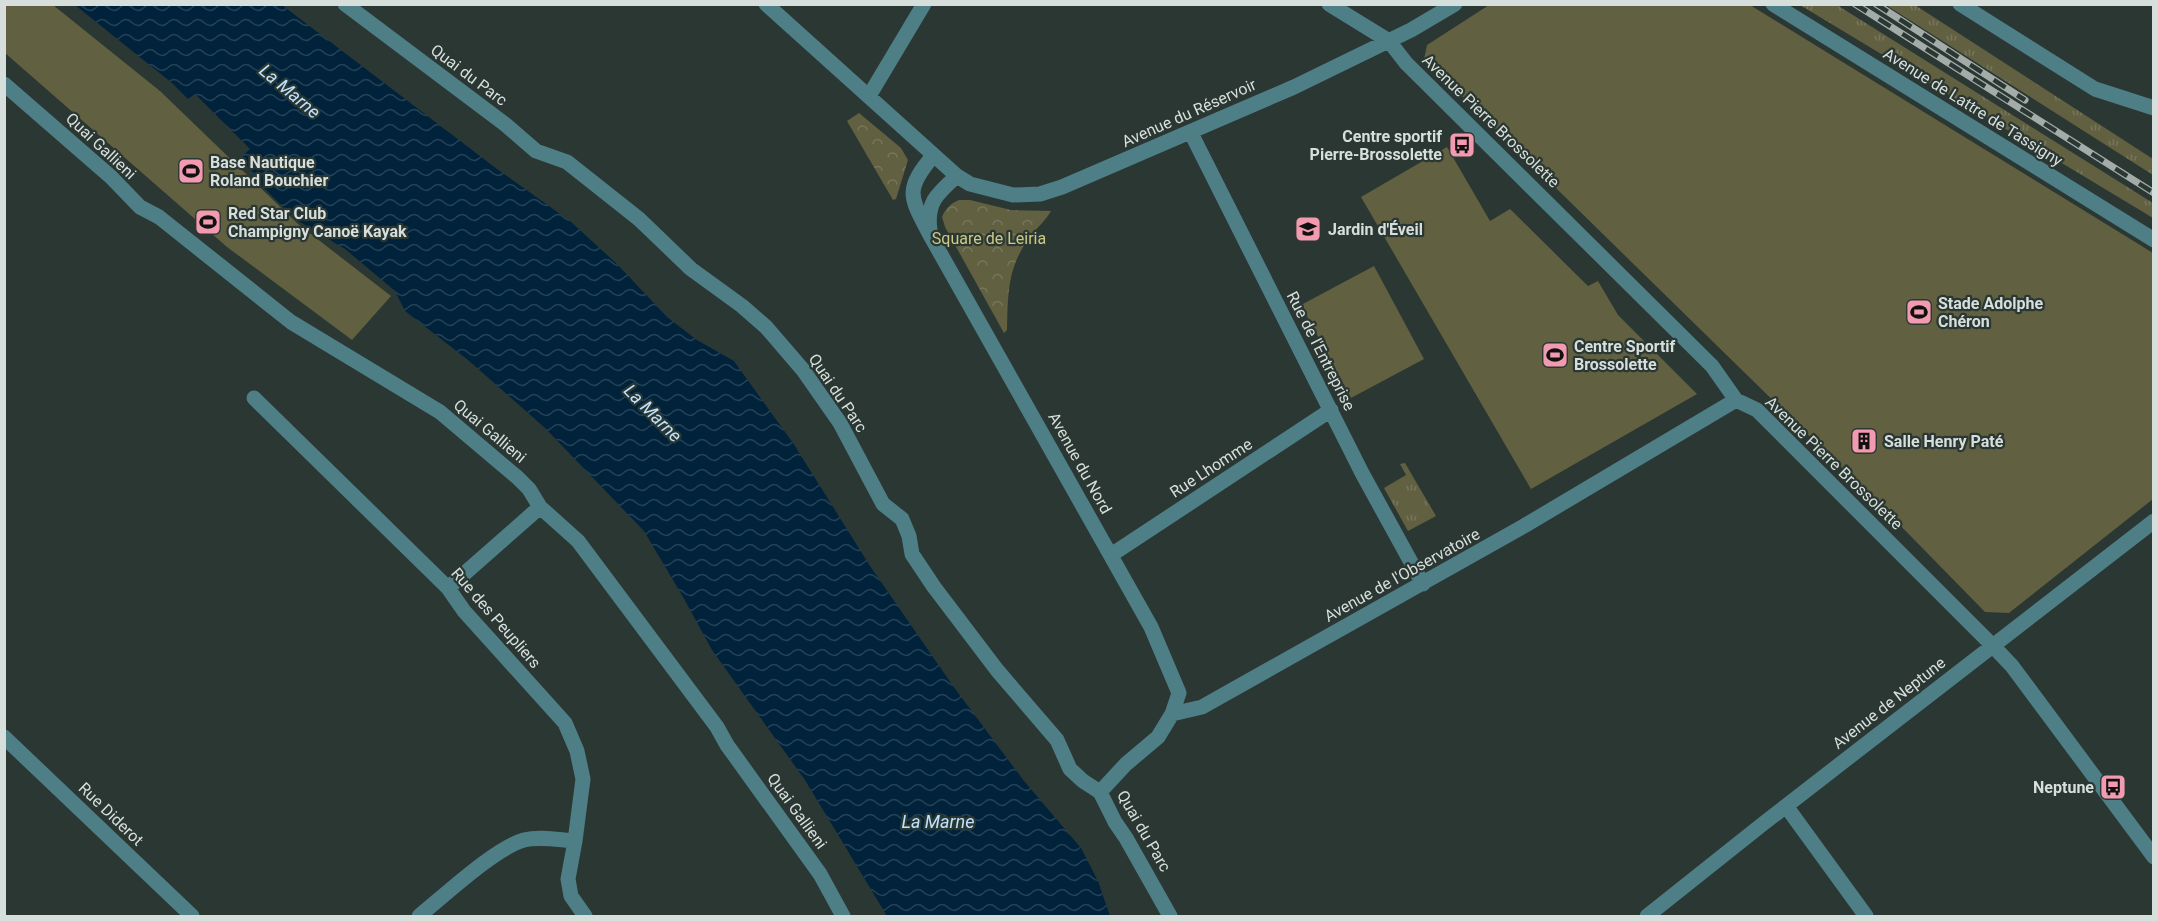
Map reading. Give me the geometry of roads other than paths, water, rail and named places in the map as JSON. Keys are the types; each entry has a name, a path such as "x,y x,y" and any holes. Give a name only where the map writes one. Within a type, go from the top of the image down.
{"street":[{"name":"Quai du Parc","path":"345,4 506,124 536,151 567,162 639,219 691,269 742,306 766,327 803,370 840,423 884,504 902,519 909,536 912,554 934,587 997,670 1057,740 1070,769 1100,792 1170,916"},
{"path":"766,4 933,156"},
{"path":"869,96 924,4"},
{"path":"1329,4 1389,41"},
{"name":"Avenue du Réservoir","path":"933,156 970,184 1013,195 1040,194 1191,133 1294,87 1436,17 1455,4"},
{"name":"Avenue de Lattre de Tassigny","path":"1773,4 2154,240"},
{"path":"1960,4 2095,89 2154,108"},
{"name":"Avenue Pierre Brossolette","path":"1389,41 1406,63 1712,366 1736,400 1757,410 2012,666 2154,857"},
{"name":"Quai Gallieni","path":"4,84 111,177 140,207 159,217 291,322 440,412 518,478 529,489 540,507 578,541 717,727 727,745 820,874 843,916"},
{"name":"Rue de l'Entreprise","path":"1191,133 1362,473 1423,584"},
{"name":"Avenue du Nord","path":"933,156 920,171 913,188 912,201 1151,627 1179,693 1172,714"},
{"path":"930,236 927,216 932,203 940,191 957,176"},
{"name":"Rue des Peupliers","path":"254,398 447,588 464,611 564,723 577,751 583,779 568,879 571,896 585,916"},
{"name":"Avenue de l'Observatoire","path":"1172,714 1202,706 1218,698 1423,584 1736,400"},
{"name":"Rue Lhomme","path":"1111,555 1331,410"},
{"path":"447,588 540,507"},
{"name":"Avenue de Neptune","path":"1647,916 2154,520"},
{"path":"1100,792 1126,764 1158,737 1172,714"},
{"name":"Rue Diderot","path":"4,737 192,916"},
{"path":"1786,806 1866,916"},
{"path":"419,916 501,850 525,840 548,838 575,841"}],"water":[{"name":"La Marne","path":"75,5 282,5 497,169 570,221 617,264 667,317 697,340 734,361 793,443 870,566 953,686 1024,781 1081,848 1098,881 1110,916 887,916 805,780 712,650 644,531 545,428 468,360 405,311 395,291 345,249 295,219 259,183 241,157 250,149 195,94 188,99 172,83"}],"railway":[{"path":"1855,4 2154,193"},
{"path":"1876,4 2025,100"}],"place":[{"name":"Centre sportif Pierre-Brossolette","path":"1462,145"},
{"name":"Base Nautique Roland Bouchier","path":"191,171"},
{"name":"Red Star Club Champigny Canoë Kayak","path":"208,222"},
{"name":"Jardin d'Éveil","path":"1308,229"},
{"name":"Stade Adolphe Chéron","path":"1919,312"},
{"name":"Centre Sportif Brossolette","path":"1555,355"},
{"name":"Salle Henry Paté","path":"1864,441"},
{"name":"Neptune","path":"2113,787"}],"park label":[{"name":"Square de Leiria","path":"989,238"}]}
